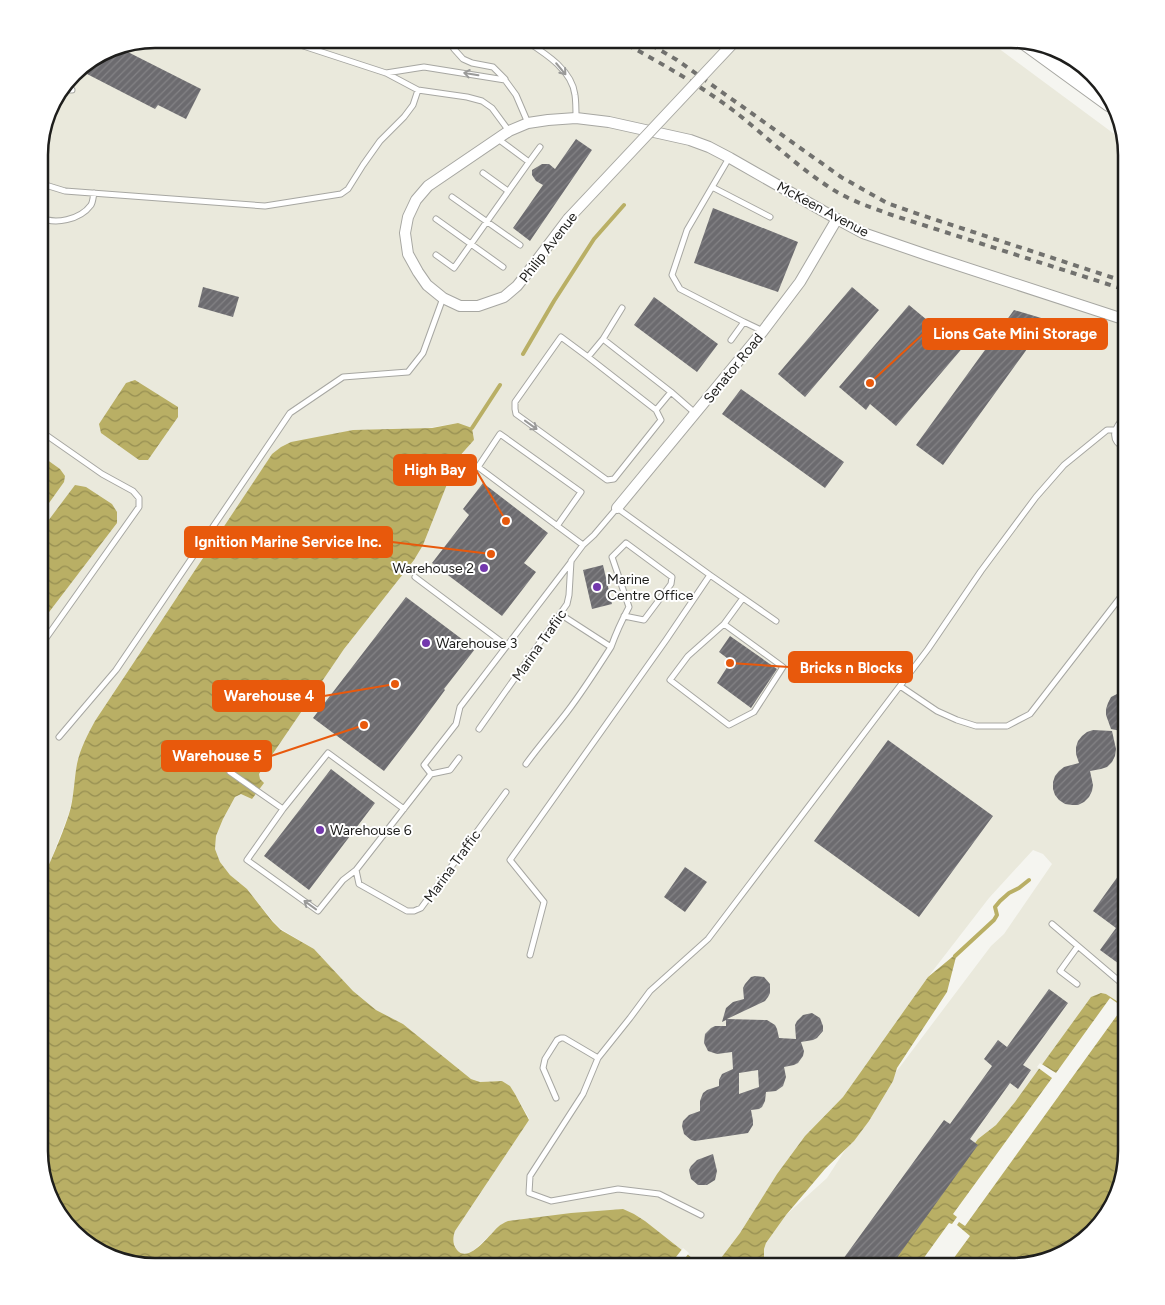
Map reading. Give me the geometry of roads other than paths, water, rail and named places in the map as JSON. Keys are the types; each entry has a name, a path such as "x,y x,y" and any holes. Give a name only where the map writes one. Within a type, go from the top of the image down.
{"street":[{"name":"Philip Avenue","path":"548,120 528,123 509,131 428,186 416,200 408,217 405,233 408,254 427,286 443,298 460,306 478,306 504,297 517,286 568,219 729,48"},
{"path":"1036,51 1101,98"},
{"name":"McKeen Avenue","path":"548,120 576,118 610,122 685,138 709,147 730,158 863,232 1118,317"},
{"name":"Senator Road","path":"617,508 763,331 800,282 837,219"}],"lane":[{"path":"310,48 386,73 418,90 454,94 482,101 492,108 509,131"},
{"path":"453,48 463,59 472,63 493,67 516,95 528,123"},
{"path":"537,48 548,55 563,70 573,87 576,118"},
{"path":"386,73 424,67 505,80"},
{"path":"48,186 65,191 265,206 341,194 348,188 380,141 413,105 418,90"},
{"path":"497,139 529,162"},
{"path":"436,255 454,268 540,148"},
{"path":"730,158 687,230 672,275 680,289 763,331"},
{"path":"483,173 508,191"},
{"path":"712,187 770,217"},
{"path":"48,220 64,220 81,214 92,204 94,193"},
{"path":"452,197 520,245"},
{"path":"436,219 503,267"},
{"path":"59,737 116,670 290,413 343,377 408,372 423,354 443,298"},
{"path":"588,357 603,339 622,308"},
{"path":"731,340 744,322"},
{"path":"561,337 588,357 656,410 661,420 614,479 608,480 516,414 515,402 561,337"},
{"path":"603,339 695,413"},
{"path":"656,410 671,392"},
{"path":"1118,425 1115,430 1115,439 1118,443"},
{"path":"701,1216 659,1194 618,1189 551,1201 529,1193 530,1176 584,1094 598,1058 650,991 708,940 928,649 981,571 1036,497 1064,465 1107,430 1115,430"},
{"path":"557,526 581,492 500,434 478,467 557,526 583,545"},
{"path":"48,436 102,474 134,491 139,498 139,507 48,635"},
{"path":"431,774 424,765 456,724 460,707 583,545 617,508 776,620"},
{"path":"526,764 566,714 595,674 611,647 624,616 629,607 612,557 626,543 672,577 671,584 644,620 624,616"},
{"name":"Marina Trafiic","path":"479,729 567,604 571,561"},
{"path":"530,955 544,902 510,860 710,575"},
{"path":"415,577 507,646"},
{"path":"724,624 784,668 754,712 729,725 670,680 688,656 724,624 743,598"},
{"path":"900,686 937,711 957,720 976,726 1007,726 1030,714 1118,600"},
{"path":"560,614 611,647"},
{"path":"404,809 328,753 247,860 318,911 343,880 356,870 404,809 431,774 450,770 459,758"},
{"path":"230,772 283,810"},
{"name":"Marina Traffic","path":"356,870 360,884 407,911 421,908 506,792"},
{"path":"1052,924 1118,980"},
{"path":"1077,984 1060,970 1078,946"},
{"path":"556,1098 543,1068 545,1060 557,1040 564,1038 598,1058"}],"water":[{"path":"135,380 178,407 178,417 148,460 139,460 101,433 99,424 126,383"},
{"path":"458,423 472,428 474,440 457,459 423,545 414,560 344,649 259,774 260,779 264,783 252,799 241,794 235,797 216,836 215,849 220,862 230,875 247,889 281,930 314,949 353,991 376,1010 403,1024 471,1079 480,1082 502,1081 510,1086 515,1094 529,1120 455,1231 453,1240 457,1250 462,1253 473,1251 499,1226 508,1221 623,1209 645,1221 692,1258 154,1258 120,1252 95,1239 84,1231 70,1216 53,1185 48,1157 48,866 69,814 77,764 84,742 95,721 272,454 291,442 353,430 432,428"},
{"path":"48,460 60,469 65,476 64,482 48,504"},
{"path":"75,485 86,487 112,504 117,512 117,523 48,613 48,521"},
{"path":"957,953 947,992 897,1068 893,1081 869,1121 854,1141 825,1169 786,1215 766,1243 764,1258 721,1258 740,1233 777,1174 805,1136 843,1097 928,977"},
{"path":"1101,993 1118,1002 1118,1150 1112,1185 1095,1216 1070,1239 1045,1252 1031,1255 1010,1258 890,1258 978,1139 996,1125 1015,1102 1091,997"}],"waterway":[{"path":"523,354 594,239 624,205"},
{"path":"472,428 500,385"},
{"path":"955,956 994,920 997,915 995,907 1000,901 1029,880"}],"railway":[{"path":"633,48 706,91 804,169 844,196 892,215 1118,287"},
{"path":"656,48 677,60 841,177 887,203 1118,279"}],"place":[{"name":"Lions Gate Mini Storage","path":"870,383"},
{"name":"High Bay","path":"506,521"},
{"name":"Ignition Marine Service Inc.","path":"491,554"},
{"name":"Warehouse 2","path":"484,568"},
{"name":"Marine Centre Office","path":"597,587"},
{"name":"Warehouse 3","path":"426,643"},
{"name":"Bricks n Blocks","path":"730,663"},
{"name":"Warehouse 4","path":"395,684"},
{"name":"Warehouse 5","path":"364,725"},
{"name":"Warehouse 6","path":"320,830"}]}
